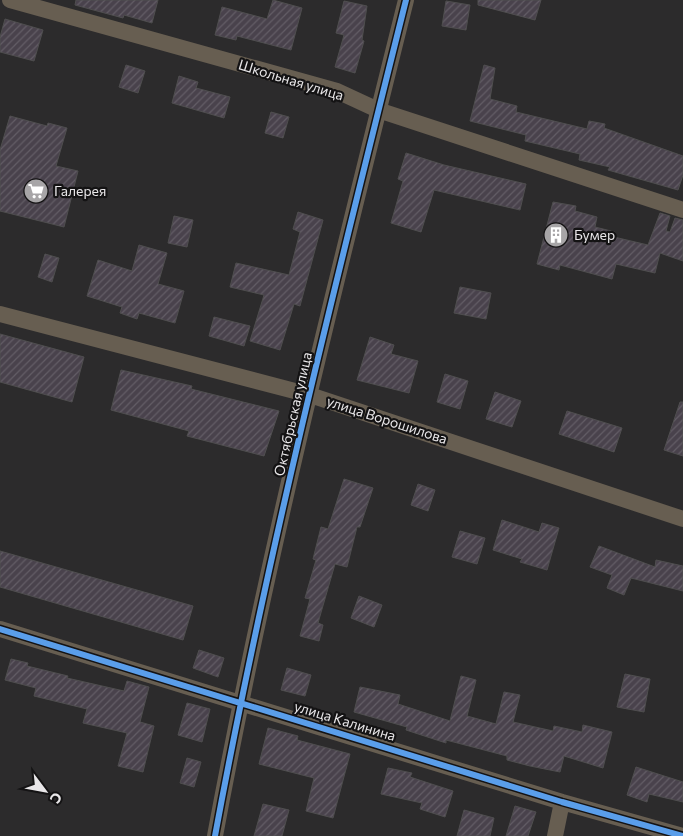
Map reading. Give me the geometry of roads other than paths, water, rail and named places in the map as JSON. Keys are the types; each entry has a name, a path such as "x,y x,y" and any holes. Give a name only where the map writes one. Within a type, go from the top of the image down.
{"street":[{"name":"Школьная улица","path":"10,0 337,92 378,110 683,210"},
{"name":"Октябрьская улица","path":"215,836 240,702 310,395 406,0"},
{"name":"улица Ворошилова","path":"0,314 310,395 683,519"},
{"name":"улица Калинина","path":"0,629 562,802 683,836"},
{"path":"555,836 562,802"}],"place":[{"name":"Галерея","path":"36,191"},
{"name":"Бумер","path":"556,235"}]}
